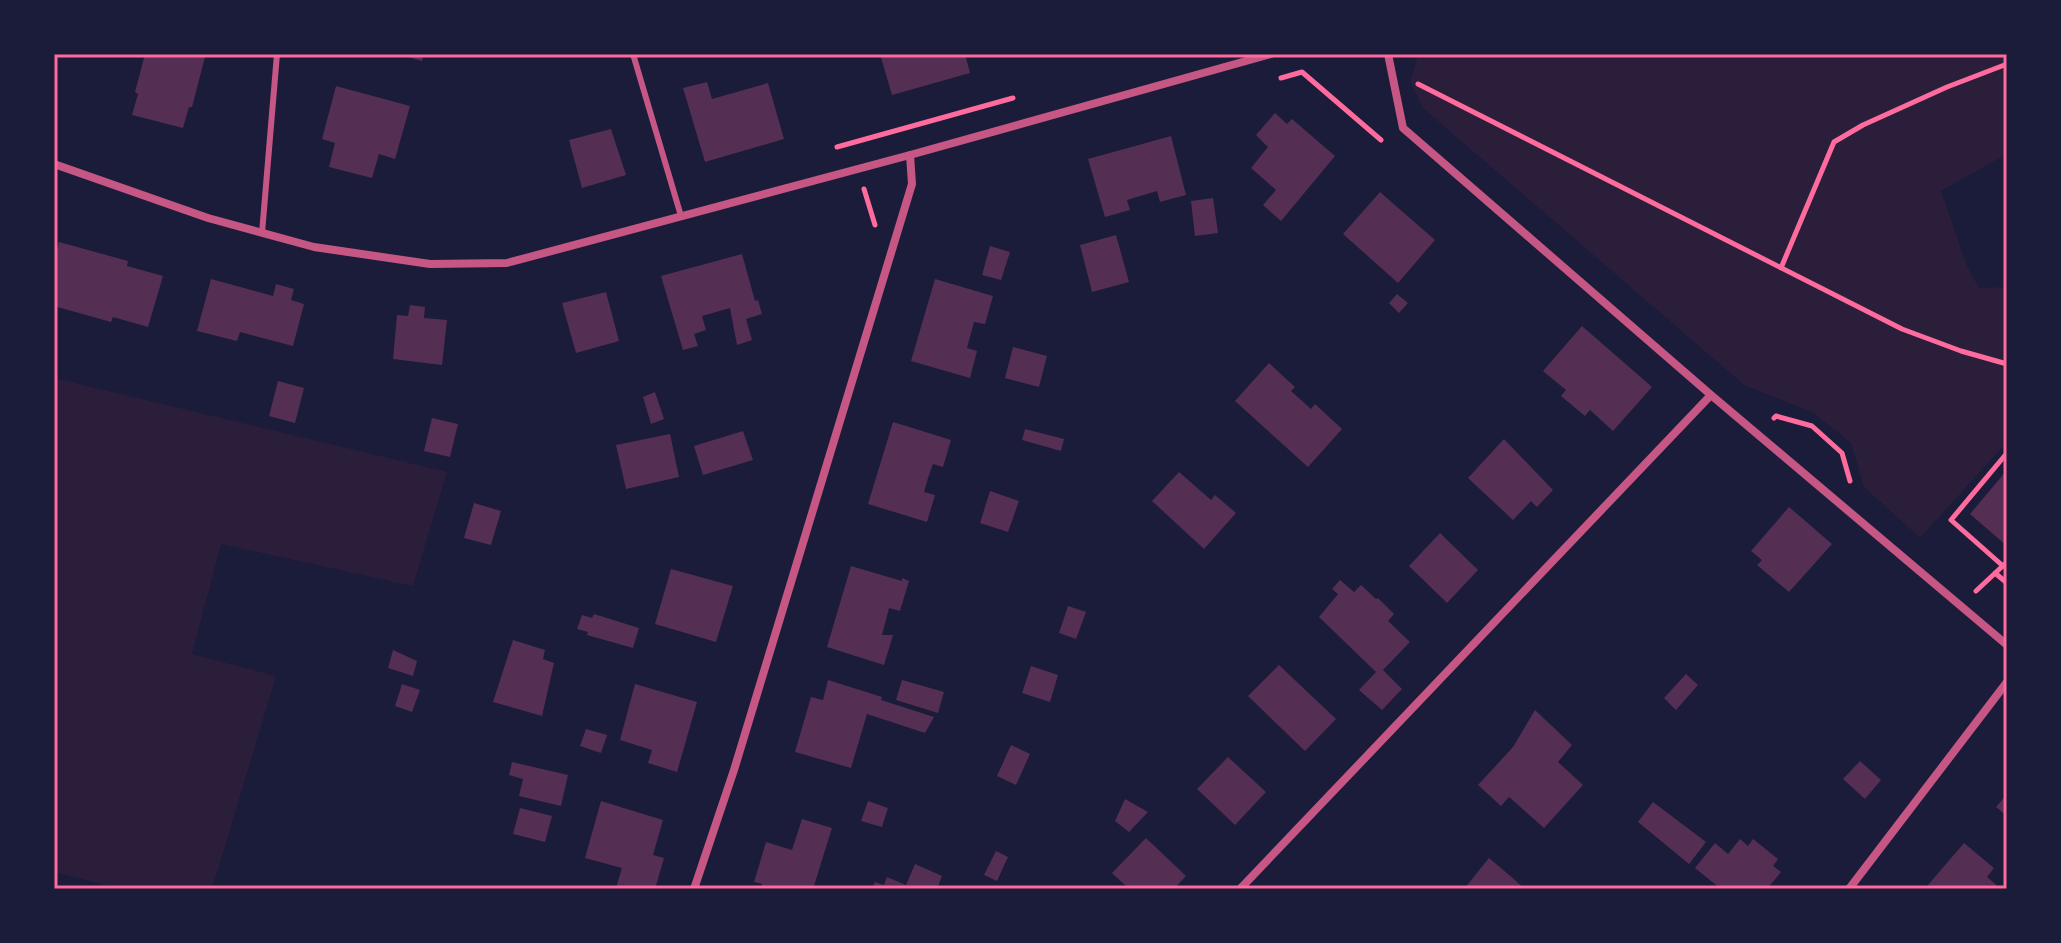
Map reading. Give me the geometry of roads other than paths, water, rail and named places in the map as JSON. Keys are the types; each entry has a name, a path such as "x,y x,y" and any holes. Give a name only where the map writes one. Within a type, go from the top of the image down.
{"street":[{"path":"54,164 154,201 314,247 430,264 507,263 1271,54"},
{"path":"1388,54 1403,128 1711,395 2007,645"},
{"path":"694,889 734,770 912,184 910,155"},
{"path":"1240,889 1711,395"},
{"path":"1849,889 2007,682"}],"lane":[{"path":"262,233 277,54"},
{"path":"633,54 681,216"}]}
